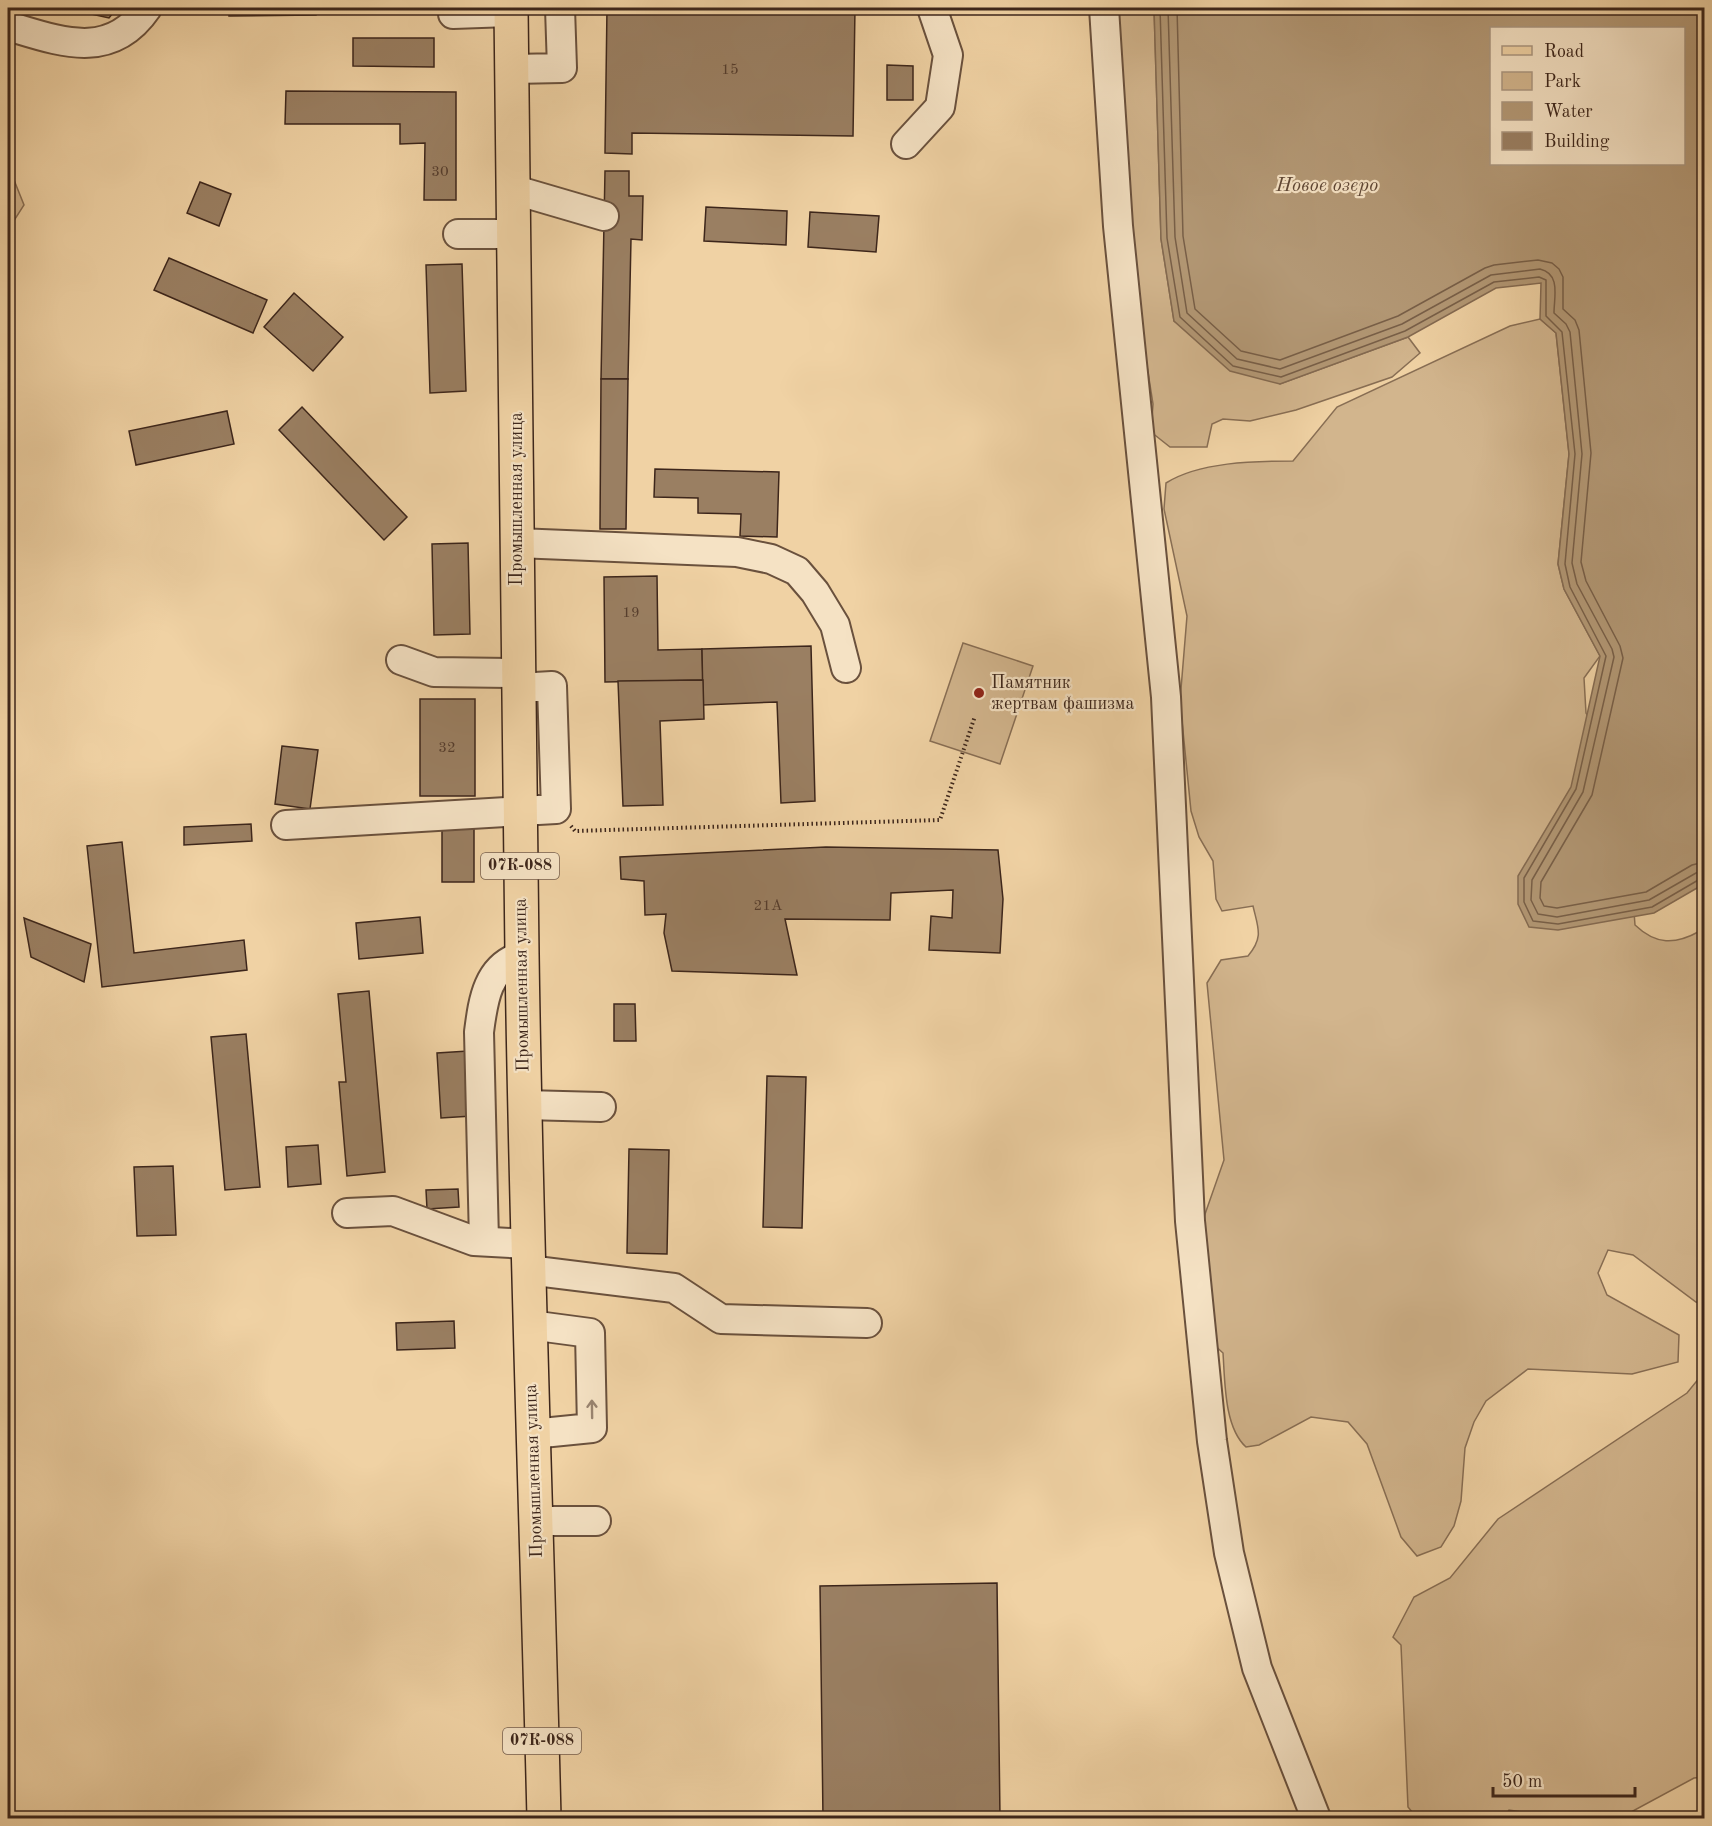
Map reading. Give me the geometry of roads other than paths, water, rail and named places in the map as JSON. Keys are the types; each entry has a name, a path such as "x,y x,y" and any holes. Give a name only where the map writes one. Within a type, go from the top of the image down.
{"main road":[{"name":"Промышленная улица","path":"512,10 522,956 532,1434 544,1818"}],"lane":[{"path":"8,26 62,42 92,45 116,36 140,17 147,8"},
{"path":"513,69 562,68 561,8"},
{"path":"906,144 940,107 948,55 932,8"},
{"path":"1104,8 1118,226 1166,697 1190,1221 1212,1441 1229,1553 1257,1668 1316,1818"},
{"path":"453,14 512,10"},
{"path":"515,190 604,216"},
{"path":"458,234 515,234"},
{"path":"517,543 736,552 771,559 797,571 815,592 835,625 846,668"},
{"path":"285,825 556,809 552,686 518,680 434,672 401,660"},
{"path":"484,1241 479,1032 481,1012 492,979 508,960 522,956"},
{"path":"525,1106 601,1107"},
{"path":"347,1213 393,1211 474,1241 484,1241 528,1257 674,1288 721,1318 867,1323"},
{"path":"530,1325 590,1333 592,1428 532,1434"},
{"path":"535,1521 596,1521"}],"water":[{"name":"Новое озеро","path":"1154,8 1704,8 1704,884 1654,913 1558,930 1529,927 1518,904 1518,876 1571,787 1600,656 1564,589 1558,564 1569,454 1556,333 1540,319 1541,283 1496,288 1408,337 1280,384 1230,371 1174,321 1161,239"}],"place":[{"name":"Памятник жертвам фашизма","path":"979,693"}]}
